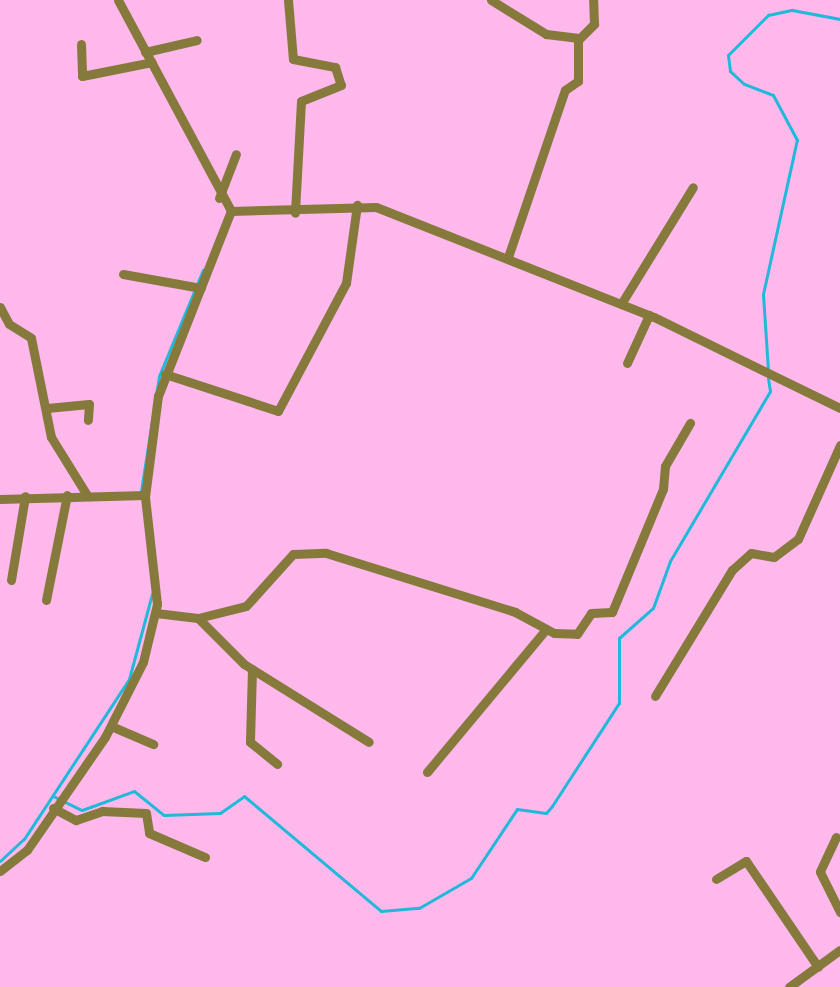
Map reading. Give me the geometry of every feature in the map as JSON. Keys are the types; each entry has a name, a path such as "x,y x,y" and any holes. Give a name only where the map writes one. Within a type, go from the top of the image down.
{"street":[{"path":"118,0 219,198 231,211 295,213 357,205 508,257 649,315 840,408"},
{"path":"288,0 293,59 335,67 341,85 301,101 295,213"},
{"path":"491,0 546,34 579,38"},
{"path":"508,257 565,90 578,81 579,38 594,24 593,0"},
{"path":"145,52 197,40"},
{"path":"81,44 82,76 152,62"},
{"path":"219,198 236,154"},
{"path":"621,304 693,187"},
{"path":"165,374 278,411 346,283 357,205"},
{"path":"0,871 27,850 111,726 135,681 156,613 158,568 139,495 165,374 231,211"},
{"path":"123,274 201,288"},
{"path":"0,307 9,324 31,338 53,441 87,495"},
{"path":"627,363 649,315"},
{"path":"47,408 89,404 88,420"},
{"path":"156,613 198,618 246,606 293,554 326,553 515,612 546,629 577,634 591,613 612,612 663,489 665,466 690,423"},
{"path":"655,696 732,570 751,553 779,555 798,539 840,445"},
{"path":"46,600 67,495"},
{"path":"0,499 139,495"},
{"path":"11,580 25,496"},
{"path":"198,618 252,669 369,742"},
{"path":"427,772 546,629"},
{"path":"252,669 250,742 277,764"},
{"path":"111,726 153,744"},
{"path":"53,808 76,820 102,811 146,813 149,833 205,857"},
{"path":"836,837 820,872 840,912"},
{"path":"716,879 746,861 818,967"},
{"path":"789,987 840,950"}],"waterway":[{"path":"768,370 763,294 797,140 773,95 744,84 730,71 728,55 768,15 792,10 840,19"},
{"path":"141,491 159,376 203,270"},
{"path":"53,796 82,810 134,791 164,815 220,813 244,796 381,911 419,908 471,878 517,809 546,813 552,806 619,703 619,638 653,608 670,561 770,391 768,378"},
{"path":"0,861 24,839 129,679 152,594"}]}
